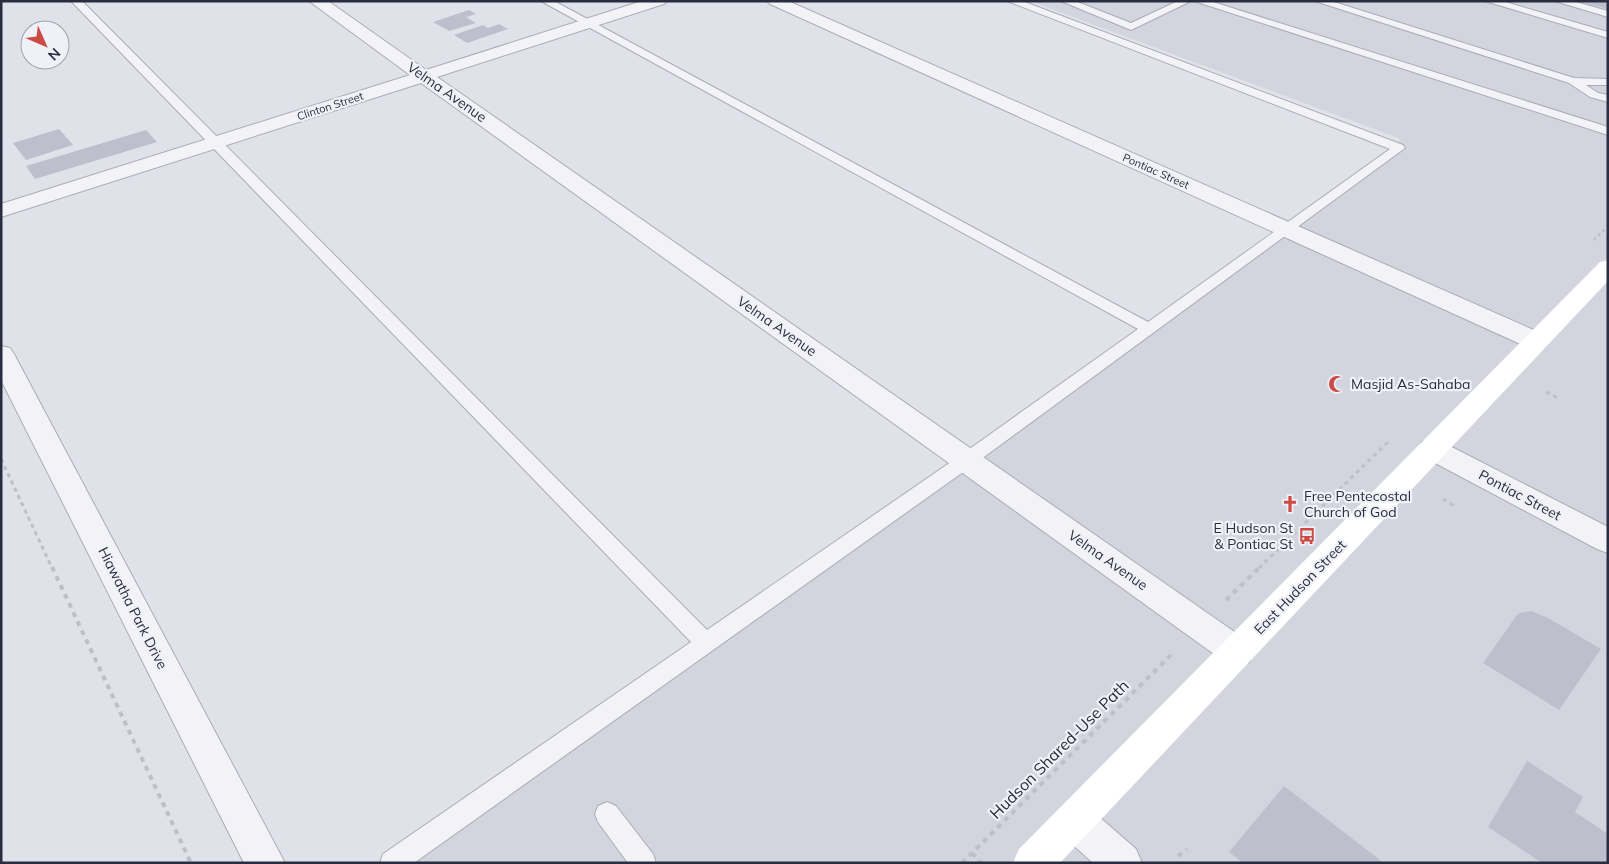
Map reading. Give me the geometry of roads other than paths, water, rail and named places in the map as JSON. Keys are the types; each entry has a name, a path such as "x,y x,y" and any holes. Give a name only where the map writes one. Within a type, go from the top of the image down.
{"main road":[{"name":"East Hudson Street","path":"1033,863 1608,268"}],"street":[{"name":"Velma Avenue","path":"317,1 1237,652"},
{"name":"Clinton Street","path":"1,211 659,1"},
{"name":"Pontiac Street","path":"775,1 1536,342"},
{"name":"Hiawatha Park Drive","path":"1,354 265,863"},
{"name":"Pontiac Street","path":"1432,449 1608,542"},
{"path":"1075,821 1122,863"}],"lane":[{"path":"76,1 706,643"},
{"path":"546,1 1150,328"},
{"path":"392,863 966,460 1398,148 1012,1"},
{"path":"1066,1 1131,27 1186,1"},
{"path":"1199,1 1608,131"},
{"path":"1320,1 1573,81 1594,94 1608,99"},
{"path":"1490,1 1608,35"},
{"path":"1560,1 1608,14"},
{"path":"1573,81 1607,81"},
{"path":"1594,94 1585,103 1608,110"},
{"path":"607,814 644,863"}],"place":[{"name":"Masjid As-Sahaba","path":"1337,384"},
{"name":"Free Pentecostal Church of God","path":"1290,504"},
{"name":"E Hudson St & Pontiac St","path":"1307,536"}]}
